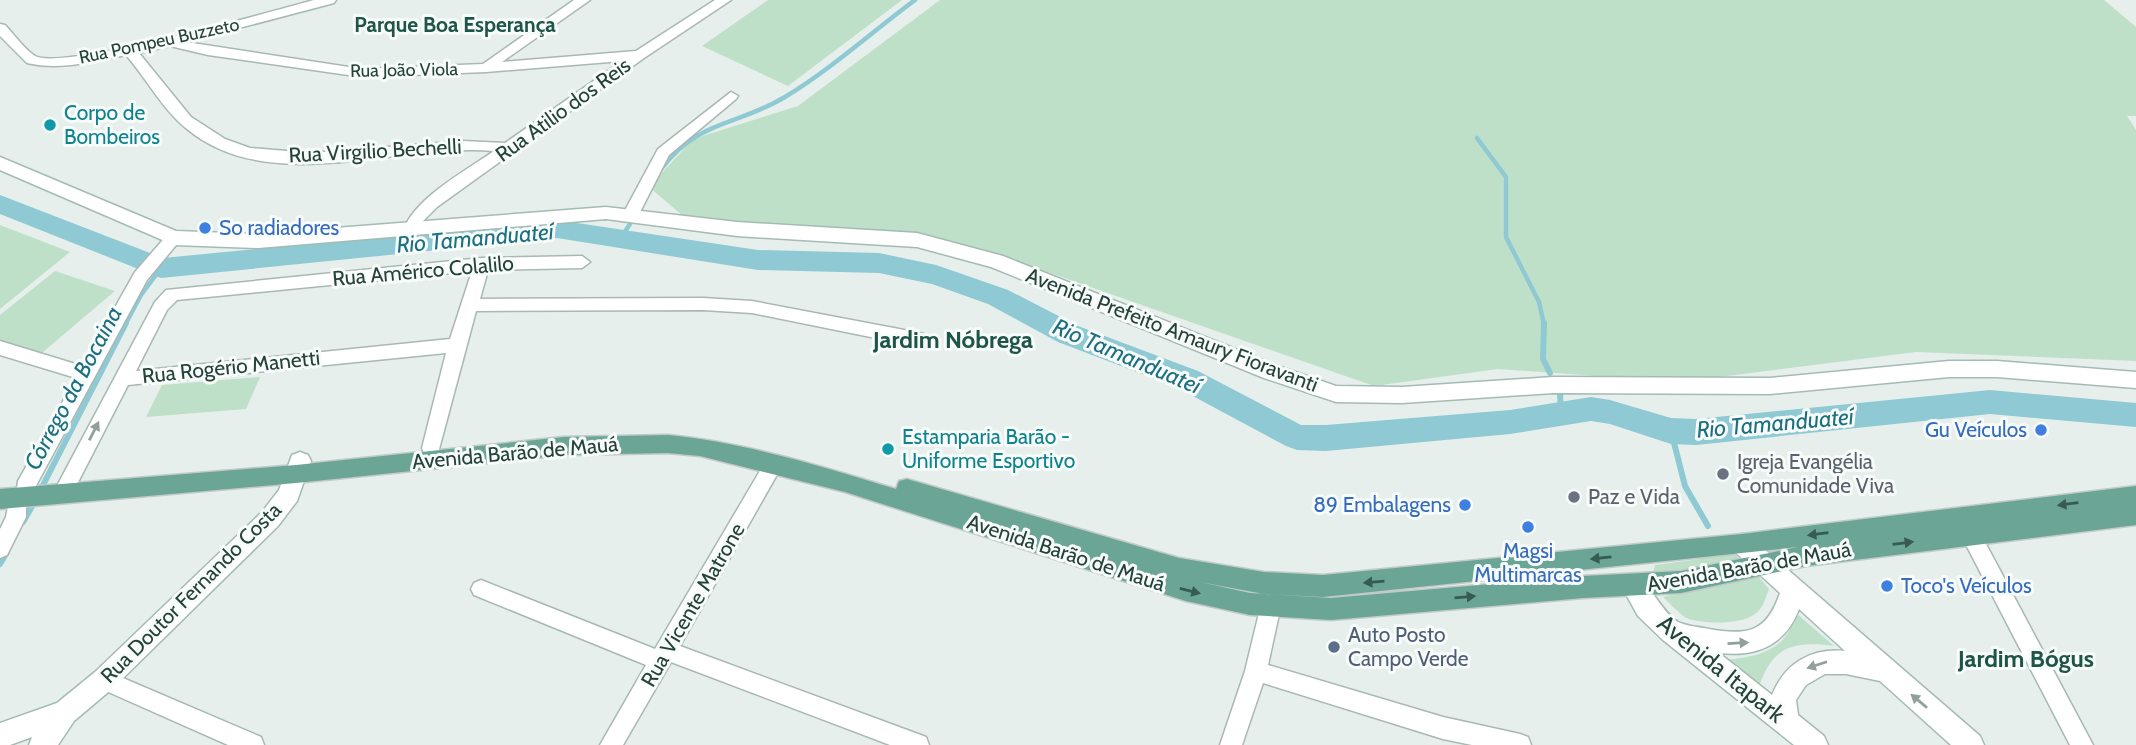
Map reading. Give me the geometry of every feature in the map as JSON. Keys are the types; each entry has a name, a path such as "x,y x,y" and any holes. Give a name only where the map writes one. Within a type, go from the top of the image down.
{"main road":[{"name":"Avenida Barão de Mauá","path":"298,468 431,448 568,434 628,433 710,438 788,453 1180,568 1264,583 1323,586 1742,544 2136,496"},
{"name":"Avenida Barão de Mauá","path":"18,493 63,487 603,444 668,444 700,447 845,483 1186,590 1250,604 1331,609 1583,587 1634,587 1681,582 1807,556 2136,515"},
{"path":"1634,587 1632,576 1641,563 1689,549"}],"street":[{"name":"Rua Pompeu Buzzeto","path":"0,28 23,53 32,60 44,63 154,46 329,0"},
{"path":"485,68 583,0"},
{"name":"Rua Atilio dos Reis","path":"412,229 415,220 432,203 639,55 724,0"},
{"name":"Rua João Viola","path":"171,42 221,53 362,73 485,68 639,55"},
{"path":"149,71 154,46"},
{"name":"Rua Virgilio Bechelli","path":"130,51 149,71 183,117 196,129 223,144 250,153 323,157 474,145 509,149"},
{"path":"631,214 663,152 731,96"},
{"path":"0,163 168,245 141,276 88,375 18,493 16,517 0,549"},
{"name":"Avenida Prefeito Amaury Fioravanti","path":"168,245 258,241 582,214 631,214 737,229 882,236 962,250 996,261 1271,372 1336,394 1389,396 1553,385 1770,386 1949,369 1997,369 2136,380"},
{"name":"Rua Américo Colalilo","path":"123,379 161,306 172,294 482,264 582,261"},
{"path":"431,448 457,345 482,264"},
{"path":"470,305 703,304 752,307 920,340"},
{"name":"Rua Rogério Manetti","path":"63,487 123,379 457,345"},
{"path":"0,348 88,375"},
{"name":"Rua Vicente Matrone","path":"611,745 774,464"},
{"name":"Rua Doutor Fernando Costa","path":"7,738 65,712 104,680 270,519 289,494 298,468"},
{"path":"1971,535 2081,745"},
{"path":"1742,544 1971,745"},
{"name":"Avenida Itapark","path":"1634,587 1647,608 1672,632 1815,745"},
{"path":"481,589 880,738 918,745"},
{"path":"1672,632 1719,643 1745,645 1766,637 1780,625 1788,611 1793,591"},
{"path":"1231,745 1256,671 1271,605"},
{"path":"1786,722 1783,698 1791,683 1804,669 1824,661 1850,662 1884,671"},
{"path":"1256,671 1442,736 1520,745"},
{"path":"104,680 253,745"},
{"name":"Rua Doutor Fernando Costa","path":"42,745 65,712"}],"green space":[{"path":"768,0 902,0 788,86 702,46"},
{"path":"940,0 2104,0 2136,27 2136,116 2127,116 2136,130 2136,361 1916,352 1680,382 1498,369 1374,386 993,253 682,215 649,187 693,139 798,106"},
{"path":"0,225 70,252 0,309"},
{"path":"55,271 115,291 37,357 0,344 0,315"},
{"path":"260,377 246,409 146,417 162,385"},
{"path":"1732,548 1740,561 1697,573 1637,575 1653,572 1655,565 1700,559"},
{"path":"1758,576 1769,589 1762,606 1749,618 1732,622 1713,623 1689,619 1663,597"},
{"path":"1796,613 1834,646 1805,645 1784,651 1768,666 1757,693 1718,661 1756,655 1777,645 1791,627"}],"waterway":[{"path":"661,169 690,140 719,125 767,107 802,86 915,0"},
{"path":"1477,138 1506,177 1506,237 1539,302 1544,325"},
{"name":"Rio Tamanduateí","path":"0,204 161,268 557,229 758,260 879,263 936,275 998,297 1068,334 1187,379 1297,437 1326,438 1510,422 1591,409 1610,412 1671,431 1696,432 1990,402 2136,415"},
{"path":"620,239 630,224"},
{"name":"Córrego da Bocaina","path":"125,325 141,295 161,268"},
{"name":"Córrego da Bocaina","path":"40,491 126,323"},
{"path":"1544,325 1543,359 1550,373"},
{"path":"1560,393 1561,414"},
{"path":"1671,431 1685,486 1708,526"},
{"name":"Córrego da Bocaina","path":"23,522 34,503"},
{"name":"Córrego da Bocaina","path":"0,564 7,552"}],"place":[{"name":"Corpo de Bombeiros","path":"50,125"},
{"name":"So radiadores","path":"205,228"},
{"name":"Gu Veículos","path":"2041,430"},
{"name":"Estamparia Barão - Uniforme Esportivo","path":"888,449"},
{"name":"Igreja Evangélia Comunidade Viva","path":"1723,474"},
{"name":"Paz e Vida","path":"1574,497"},
{"name":"89 Embalagens","path":"1465,505"},
{"name":"Magsi Multimarcas","path":"1528,527"},
{"name":"Toco's Veículos","path":"1887,586"},
{"name":"Auto Posto Campo Verde","path":"1334,647"}],"district":[{"name":"Parque Boa Esperança","path":"455,25"},
{"name":"Jardim Nóbrega","path":"953,340"},
{"name":"Jardim Bógus","path":"2026,659"}]}
